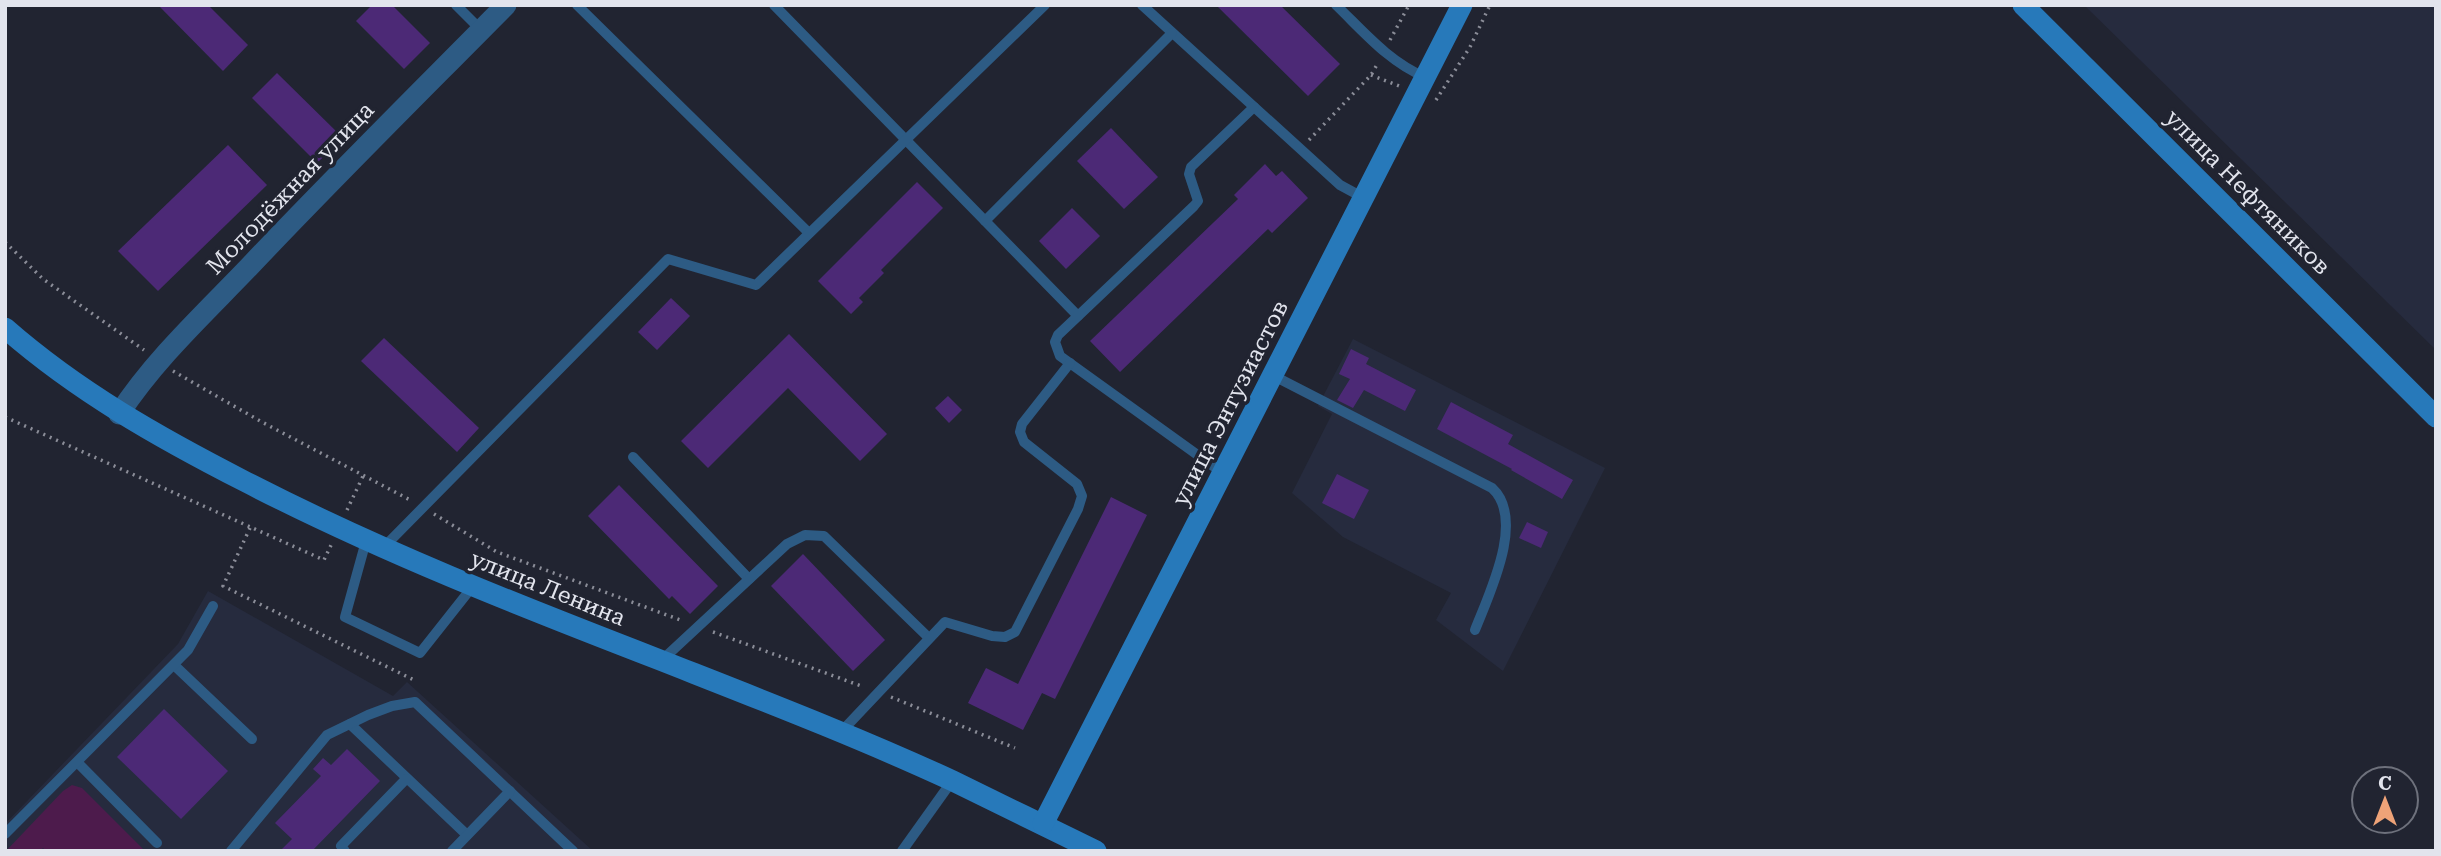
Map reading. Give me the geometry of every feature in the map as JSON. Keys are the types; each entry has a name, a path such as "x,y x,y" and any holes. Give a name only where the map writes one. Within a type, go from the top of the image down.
{"main road":[{"name":"улица Энтузиастов","path":"1042,824 1224,474 1462,5"},
{"name":"улица Нефтяников","path":"2026,6 2436,417"},
{"name":"улица Ленина","path":"5,328 63,375 119,414 205,461 375,545 841,732 952,781 1096,851"}],"street":[{"name":"Молодёжная улица","path":"119,414 159,361 506,5"}],"lane":[{"path":"456,5 481,30"},
{"path":"577,5 809,233"},
{"path":"774,5 1078,316"},
{"path":"473,586 420,653 345,617 375,545 422,508 668,259 756,285 1045,5"},
{"path":"1142,5 1340,185 1364,198"},
{"path":"1336,5 1384,52 1403,67 1425,77"},
{"path":"985,221 1172,33"},
{"path":"1224,474 1060,356 1055,342 1058,335 1194,206 1198,201 1189,174 1191,167 1254,107"},
{"path":"841,732 945,622 1005,638 1015,632 1078,509 1082,496 1077,484 1024,442 1020,432 1022,424 1070,363"},
{"path":"1274,376 1492,488 1500,495 1506,516 1503,555 1475,630"},
{"path":"633,457 749,579"},
{"path":"661,661 787,544 805,535 824,536 929,638"},
{"path":"5,834 188,650 213,606"},
{"path":"174,664 252,739"},
{"path":"231,851 327,735 392,706 415,702 573,851"},
{"path":"351,724 467,835"},
{"path":"78,763 157,844"},
{"path":"345,851 341,846 406,779"},
{"path":"902,851 952,781"},
{"path":"452,851 510,791"}],"path":[{"path":"1300,149 1371,75 1409,5"},
{"path":"5,242 43,279 159,361 260,421 398,492 497,552 879,692 1015,748"},
{"path":"5,417 250,528 223,586 416,681"}],"shaded area":[{"path":"2084,5 2436,5 2436,350"},
{"path":"1353,339 1605,468 1503,671 1436,620 1451,593 1343,537 1292,493 1332,414 1318,406"},
{"path":"208,591 393,696 407,682 593,851 5,851 5,824 178,644"},
{"path":"72,785 82,788 145,851 46,851 43,848 40,851 6,851 63,791"}],"building":[{"path":"158,5 208,5 248,45 223,71"},
{"path":"372,5 392,5 430,43 404,69 356,21"},
{"path":"1216,5 1280,5 1340,64 1308,96"},
{"path":"277,73 343,138 317,163 252,98"},
{"path":"1111,128 1158,177 1124,209 1077,161"},
{"path":"228,145 267,185 158,291 118,251"},
{"path":"1265,164 1276,176 1282,171 1308,198 1272,233 1268,229 1120,372 1090,341 1238,199 1234,195"},
{"path":"917,182 943,208 881,270 884,273 859,298 863,302 851,314 818,281"},
{"path":"1072,208 1100,236 1066,269 1039,241"},
{"path":"671,298 690,316 657,350 638,332"},
{"path":"789,334 887,434 860,461 788,388 708,468 681,441"},
{"path":"384,338 479,428 457,452 361,361"},
{"path":"1351,349 1369,358 1366,364 1416,390 1405,411 1364,390 1353,408 1337,400 1350,379 1339,374"},
{"path":"948,396 962,410 949,423 935,408"},
{"path":"1451,402 1513,435 1508,444 1573,480 1562,499 1437,429"},
{"path":"1337,474 1369,490 1354,519 1322,503"},
{"path":"619,485 718,586 690,614 672,596 669,599 588,516"},
{"path":"1111,497 1147,515 1055,699 1042,693 1023,730 968,703 986,668 1018,684"},
{"path":"1527,522 1548,532 1541,548 1519,538"},
{"path":"803,554 885,640 853,671 771,586"},
{"path":"164,709 228,771 181,819 117,757"},
{"path":"347,749 380,781 312,851 280,851 292,839 275,823 321,776 313,769 323,758 331,765"}]}
